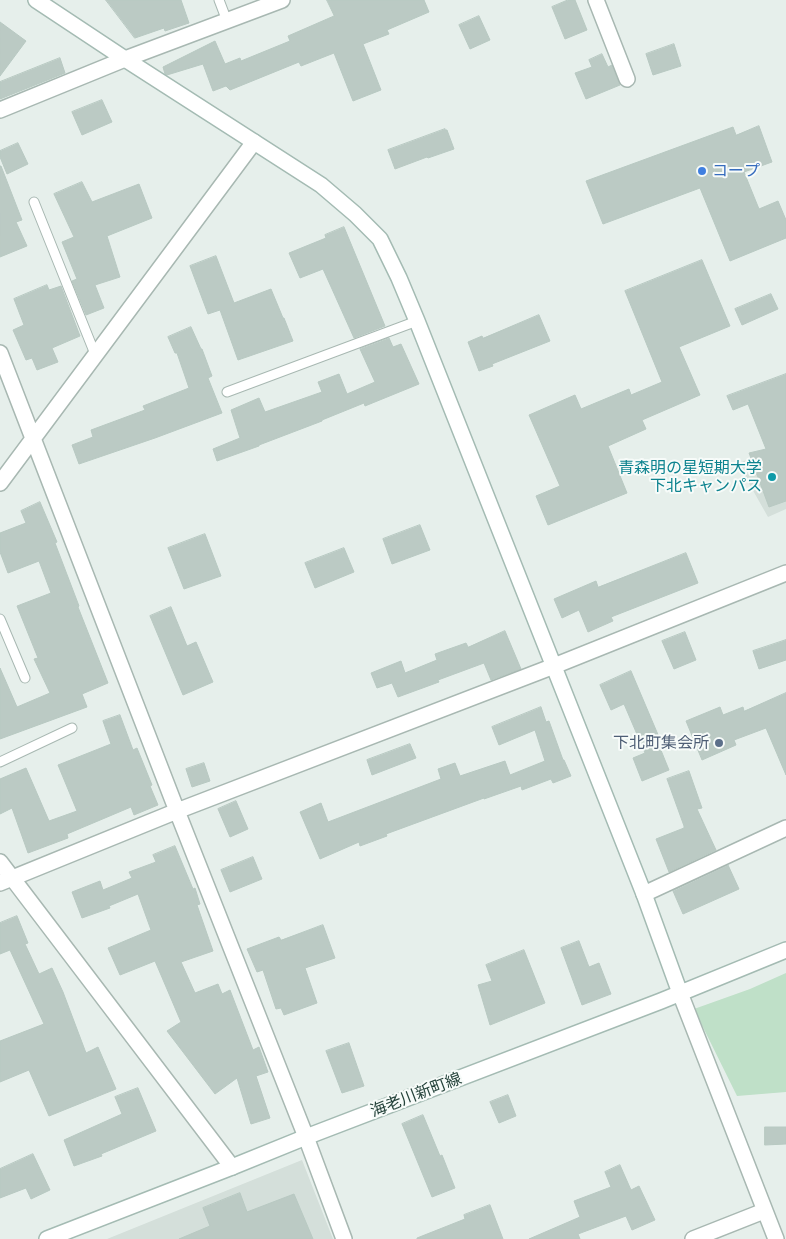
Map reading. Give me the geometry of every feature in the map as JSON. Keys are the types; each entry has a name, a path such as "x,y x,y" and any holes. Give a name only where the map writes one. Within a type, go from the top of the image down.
{"street":[{"path":"36,0 125,60 321,185 355,214 380,239 417,320 644,894 680,993 776,1239"},
{"path":"0,110 282,0"},
{"path":"596,0 627,79"},
{"path":"0,483 254,142"},
{"path":"0,353 176,811 306,1137 344,1239"},
{"path":"6,881 176,811 554,666 786,573"},
{"path":"644,894 786,828"},
{"path":"0,862 6,881 232,1167"},
{"name":"海老川新町線","path":"47,1239 786,950"},
{"path":"693,1239 764,1211"}],"lane":[{"path":"219,0 227,20"},
{"path":"34,202 96,354"},
{"path":"227,392 417,320"},
{"path":"0,619 25,678"},
{"path":"0,762 72,728"}],"shaded area":[{"name":"青森明の星短期大学 下北キャンパス","path":"786,440 786,509 768,517 738,464"},
{"path":"302,1160 333,1239 107,1239"}],"green space":[{"path":"786,973 786,1092 737,1096 694,1009 750,989"}],"building":[{"path":"106,0 181,0 189,23 165,31 164,28 135,38"},
{"path":"327,0 424,0 429,12 387,30 389,34 363,44 381,90 353,101 334,53 301,66 299,62 230,90 226,86 213,91 203,64 165,74 163,67 215,41 225,64 240,58 241,61 290,41 288,36 334,16"},
{"path":"568,0 575,0 587,30 565,39 552,7"},
{"path":"479,16 490,40 470,49 459,25"},
{"path":"0,22 26,41 0,76"},
{"path":"674,44 681,66 653,75 646,54"},
{"path":"602,54 608,67 612,65 620,85 586,99 575,73 592,67 589,60"},
{"path":"60,58 65,73 0,99 0,82"},
{"path":"102,100 112,122 82,135 72,112"},
{"path":"759,126 772,162 744,172 759,209 778,201 786,220 786,238 730,261 700,188 603,224 586,181 733,127 736,135"},
{"path":"445,129 454,149 395,169 388,150"},
{"path":"18,143 28,164 7,174 0,157 0,151"},
{"path":"0,166 22,220 16,222 27,246 0,257"},
{"path":"82,182 92,202 139,184 152,218 107,236 120,277 95,285 104,308 86,315 72,281 77,279 62,242 74,237 54,194"},
{"path":"344,227 385,326 354,338 323,269 300,278 289,253 326,238 325,235"},
{"path":"216,256 234,303 271,289 293,341 238,360 220,310 208,314 190,266"},
{"path":"702,260 730,326 679,347 700,395 642,420 646,429 608,446 627,493 548,525 536,496 560,486 529,415 575,395 581,409 629,389 631,395 662,382 625,291"},
{"path":"47,285 49,290 61,286 80,336 52,348 58,362 37,370 32,358 26,360 13,330 24,325 14,299"},
{"path":"771,294 778,309 742,325 735,309"},
{"path":"539,315 550,341 479,371 468,342 482,336 483,338"},
{"path":"191,327 212,376 208,378 222,413 79,464 72,445 93,437 91,430 145,410 143,406 189,388 177,353 175,353 168,337"},
{"path":"389,338 393,347 401,344 419,384 365,406 364,403 217,461 213,449 240,438 231,410 259,398 265,412 322,392 318,382 339,374 347,394 375,382 360,349"},
{"path":"786,374 786,501 769,507 749,453 766,449 748,404 733,410 727,396"},
{"path":"40,502 57,542 55,543 78,607 108,683 82,694 87,707 0,739 0,668 17,707 50,693 34,659 38,658 17,606 51,593 39,561 8,573 0,552 0,533 26,523 21,511"},
{"path":"420,525 430,550 392,564 383,539"},
{"path":"205,534 221,576 184,589 168,548"},
{"path":"344,548 354,572 315,588 305,563"},
{"path":"686,553 698,583 611,617 613,621 588,632 579,610 562,618 554,599 596,581 598,587"},
{"path":"171,607 187,646 196,642 213,682 183,695 150,616"},
{"path":"505,631 521,669 491,680 484,663 398,697 392,683 377,688 371,673 401,661 405,673 437,660 435,654 466,643 468,647"},
{"path":"685,632 696,660 674,669 662,641"},
{"path":"786,640 786,660 759,669 753,651"},
{"path":"631,671 659,737 656,738 669,770 642,781 633,758 645,753 624,704 611,710 600,685"},
{"path":"786,693 786,775 766,728 734,740 736,745 702,760 686,721 720,707 723,715 743,707 744,711"},
{"path":"541,707 546,722 549,721 571,776 553,783 551,779 522,790 521,786 484,798 386,834 387,836 360,846 359,842 320,859 300,812 321,803 328,822 441,779 438,769 455,763 460,776 505,761 510,775 545,761 535,730 499,745 492,727"},
{"path":"120,715 133,750 137,748 158,805 134,815 131,807 67,834 68,838 28,853 12,808 0,814 0,779 26,768 49,821 77,811 58,765 111,744 103,721"},
{"path":"410,744 416,758 372,775 367,760"},
{"path":"204,763 210,781 192,787 186,769"},
{"path":"689,771 702,808 697,809 716,850 669,872 656,839 684,828 684,826 667,779"},
{"path":"236,801 248,829 230,837 218,809"},
{"path":"175,846 193,889 195,888 200,904 197,905 213,951 181,962 195,993 218,984 222,994 230,990 253,1050 259,1047 268,1072 256,1076 270,1118 251,1124 237,1078 215,1094 167,1031 181,1022 155,961 120,975 108,948 151,930 138,894 109,906 110,908 82,918 72,892 100,881 103,890 132,878 129,872 156,862 153,855"},
{"path":"253,857 262,879 230,892 221,870"},
{"path":"728,865 739,889 683,914 673,891"},
{"path":"17,916 28,943 25,944 39,974 52,968 86,1053 98,1047 116,1089 49,1116 29,1070 0,1082 0,1041 44,1024 10,950 0,954 0,923"},
{"path":"323,925 335,958 305,968 317,1003 284,1015 281,1008 276,1009 263,970 257,972 247,949 279,937 281,940"},
{"path":"579,941 589,967 599,963 611,994 582,1005 561,948"},
{"path":"524,950 545,1003 490,1025 478,985 492,981 486,965"},
{"path":"349,1043 364,1086 342,1093 326,1051"},
{"path":"138,1088 156,1131 101,1154 102,1156 74,1166 64,1140 122,1114 115,1097"},
{"path":"508,1095 516,1116 499,1123 490,1102"},
{"path":"423,1115 455,1188 432,1197 402,1124"},
{"path":"765,1127 786,1127 786,1144 765,1145"},
{"path":"33,1154 50,1190 31,1199 26,1188 0,1198 0,1169"},
{"path":"620,1165 631,1190 639,1186 655,1220 632,1230 626,1216 578,1234 580,1239 529,1239 580,1217 574,1201 611,1187 605,1172"},
{"path":"240,1193 247,1212 294,1194 313,1239 179,1239 210,1226 203,1208"},
{"path":"490,1205 503,1239 417,1239 465,1219 464,1215"}],"place":[{"name":"コープ","path":"702,171"},
{"name":"青森明の星短期大学 下北キャンパス","path":"772,477"},
{"name":"下北町集会所","path":"719,743"}]}
